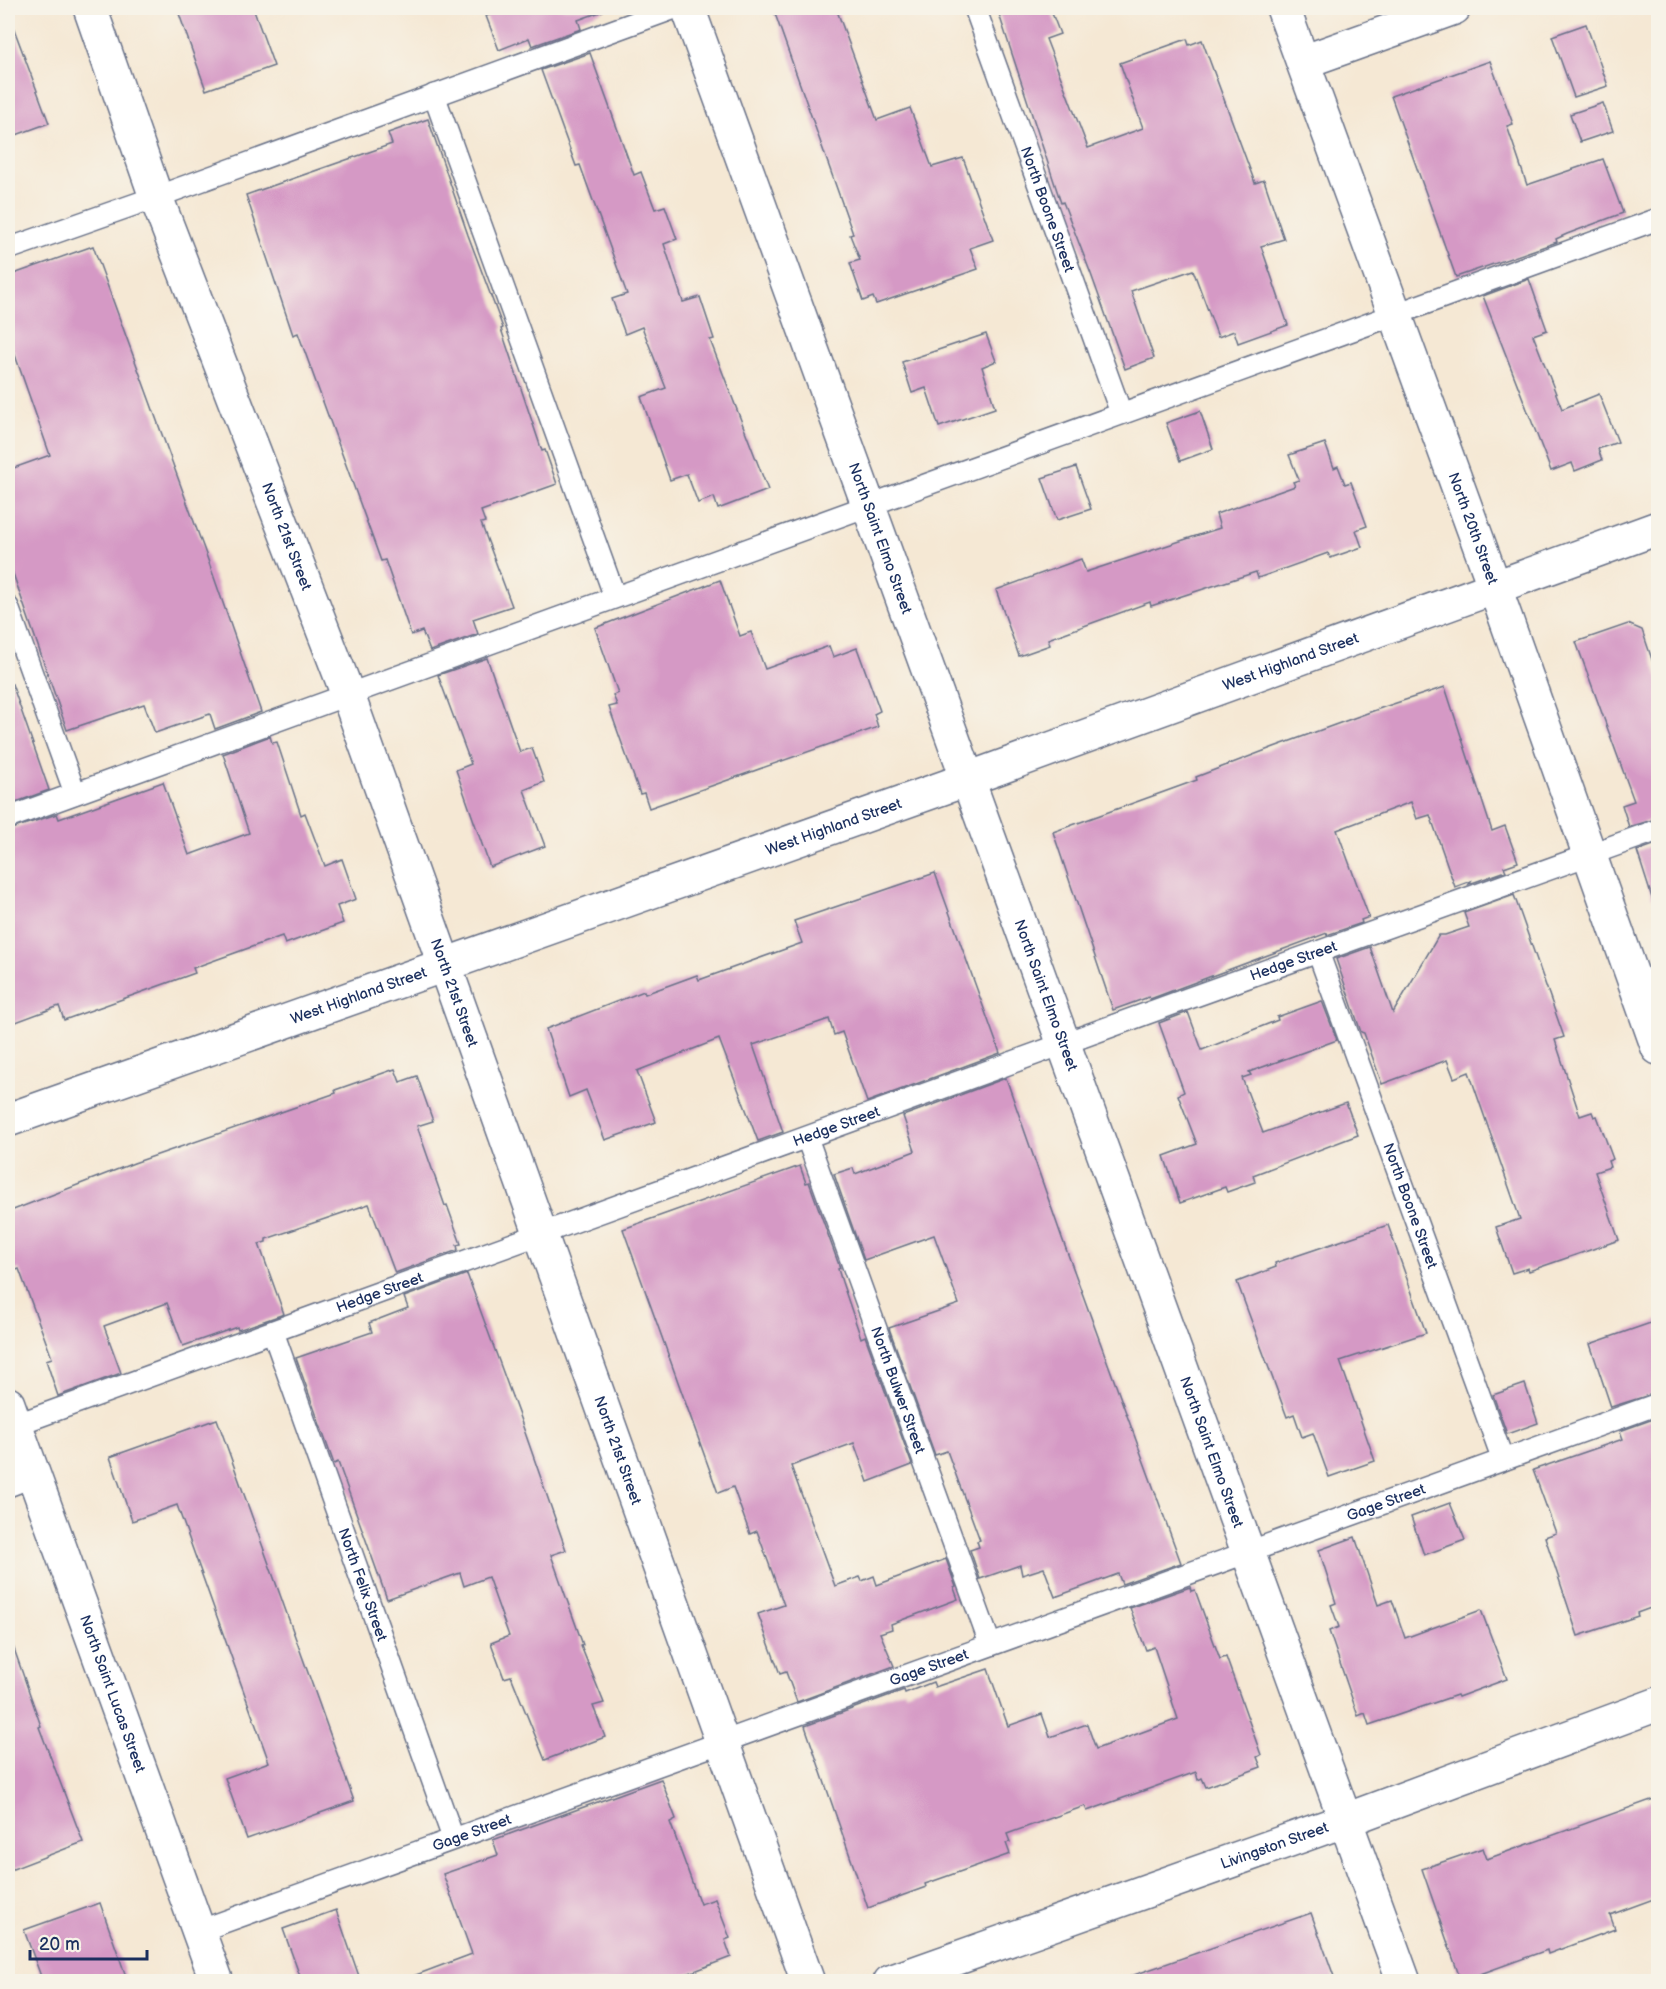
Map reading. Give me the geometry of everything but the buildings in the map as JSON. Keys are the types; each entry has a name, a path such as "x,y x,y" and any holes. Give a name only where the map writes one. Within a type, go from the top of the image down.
{"street":[{"name":"North 21st Street","path":"90,8 156,197 348,695 808,1982"},
{"name":"North Saint Elmo Street","path":"688,8 1404,1982"},
{"name":"North 20th Street","path":"1284,8 1659,1048"},
{"path":"1303,62 1454,8"},
{"name":"West Highland Street","path":"8,1120 968,779 1659,528"},
{"name":"North Saint Lucas Street","path":"11,1415 21,1481 218,1982"},
{"name":"Livingston Street","path":"890,1982 1346,1820 1659,1704"}],"lane":[{"path":"8,249 675,8"},
{"name":"North Boone Street","path":"975,8 1121,413"},
{"path":"434,95 615,597"},
{"path":"8,818 1659,219"},
{"path":"8,607 75,794"},
{"name":"Hedge Street","path":"11,1415 273,1332 1659,830"},
{"name":"North Boone Street","path":"1318,952 1503,1460"},
{"name":"North Bulwer Street","path":"807,1138 990,1644"},
{"name":"North Felix Street","path":"273,1332 453,1838"},
{"name":"Gage Street","path":"199,1931 722,1740 1659,1404"}]}
